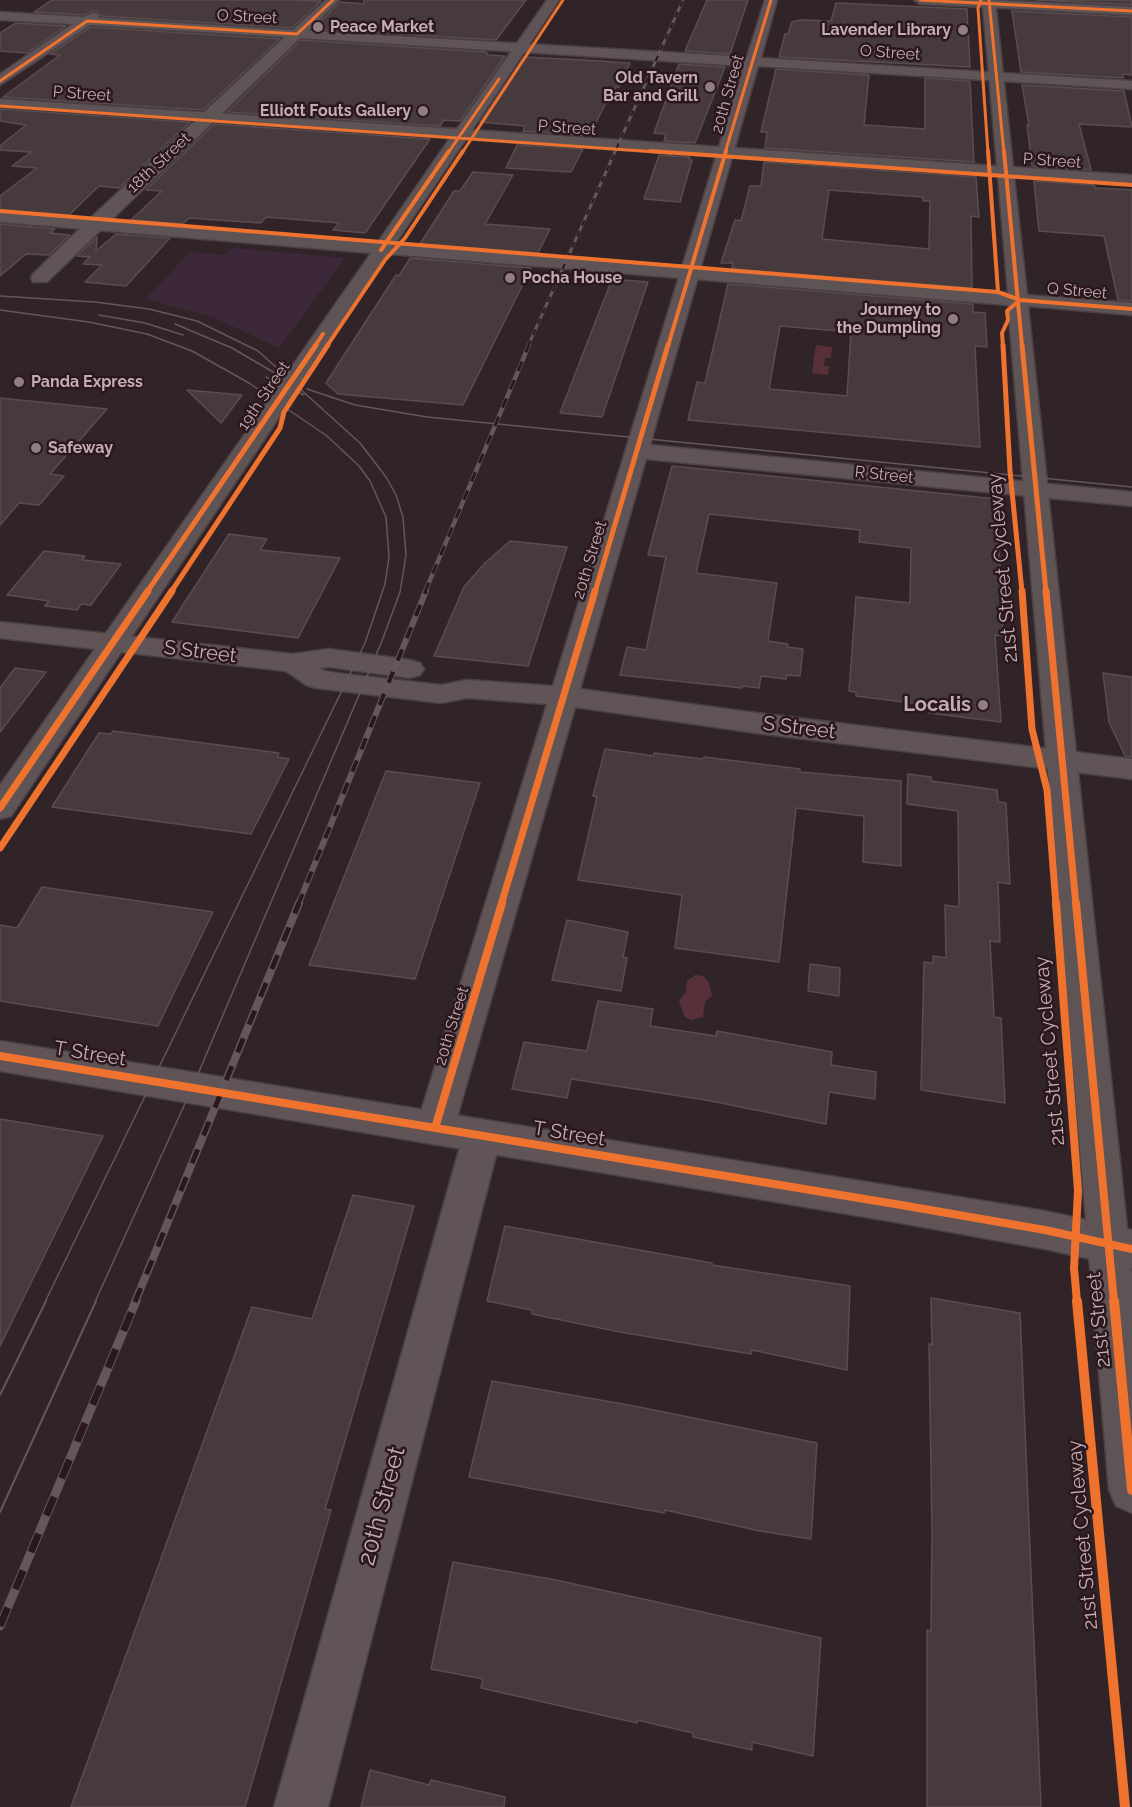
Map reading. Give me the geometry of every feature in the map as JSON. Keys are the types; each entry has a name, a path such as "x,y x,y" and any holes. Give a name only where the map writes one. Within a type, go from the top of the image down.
{"main road":[{"name":"19th Street","path":"0,808 553,0"},
{"path":"920,0 990,2"},
{"name":"21st Street","path":"990,2 995,77 1020,300 1063,761 1120,1247 1132,1490"},
{"name":"P Street","path":"0,103 1132,180"},
{"name":"Q Street","path":"0,217 1132,309"}],"street":[{"name":"18th Street","path":"40,278 94,224 333,0"},
{"name":"20th Street","path":"435,1128 771,0"},
{"path":"990,2 1132,11"},
{"path":"0,81 103,10"},
{"name":"O Street","path":"0,16 1132,85"},
{"name":"R Street","path":"639,443 1037,482 1132,500"},
{"name":"R Street","path":"1037,482 1132,482"},
{"name":"S Street","path":"0,630 293,663 316,679 326,681 441,694 466,689 563,696 1132,769"},
{"name":"T Street","path":"0,1056 934,1211 1045,1230 1120,1247"},
{"name":"20th Street","path":"301,1807 482,1136"}],"shaded area":[{"path":"232,248 345,258 279,348 213,317 146,299 190,252 225,255"},
{"path":"816,345 832,347 831,358 825,358 824,366 829,366 828,375 812,373"},
{"path":"695,975 703,976 708,981 712,995 705,1002 703,1017 692,1020 685,1017 679,1001 686,992 687,981"}],"building":[{"path":"52,0 321,1 292,28 101,16 98,12 93,11 84,15 34,12"},
{"path":"364,0 526,0 496,40 313,29 340,2 364,4"},
{"path":"707,0 748,0 730,54 685,51"},
{"path":"1036,0 1132,0 1132,5"},
{"path":"836,3 967,9 970,67 779,57 785,34 788,34 792,22 831,21"},
{"path":"1012,11 1132,17 1132,75 1123,74 1123,78 1021,72"},
{"path":"16,23 66,26 27,53 0,51 0,33"},
{"path":"91,27 280,39 203,110 3,97 60,55 50,54"},
{"path":"301,40 486,52 488,55 505,56 460,121 444,120 440,126 227,112"},
{"path":"524,57 630,63 619,87 616,87 606,103 589,136 523,131 525,126 480,122"},
{"path":"679,64 725,67 695,143 664,141 666,134 654,133"},
{"path":"776,69 869,75 864,125 925,129 925,78 970,81 974,162 765,148 767,132 761,132"},
{"path":"1022,85 1124,91 1132,127 1079,124 1091,170 1032,166 1027,125 1029,125"},
{"path":"0,109 190,122 119,188 99,186 69,215 0,210 0,196 37,168 12,166 31,152 0,150 0,146 26,125 0,121"},
{"path":"214,124 430,139 365,233 333,230 339,223 266,217 261,223 189,218 183,224 131,220 162,191 146,190"},
{"path":"517,145 583,149 571,172 506,168"},
{"path":"659,155 690,157 689,160 692,160 680,202 644,199"},
{"path":"764,162 976,177 979,217 971,216 972,288 732,269 733,263 721,263 735,220 741,221 750,186 761,186","holes":["829,190 923,197 923,201 930,201 929,249 822,239"]},
{"path":"473,172 513,175 485,224 550,229 538,253 420,244 454,191 460,191"},
{"path":"1034,181 1132,190 1132,301 1118,300 1104,236 1039,231"},
{"path":"0,224 55,229 50,233 70,235 49,255 26,254 0,276"},
{"path":"116,234 170,238 126,286 85,282 102,265 83,264 90,257 77,256 97,237 96,251"},
{"path":"410,258 531,268 463,405 338,394 326,383 396,275 399,276"},
{"path":"612,279 648,282 602,417 560,413"},
{"path":"728,284 973,304 973,312 985,313 987,347 975,346 980,447 688,420 697,382 705,383","holes":["780,326 851,332 847,396 769,389"]},
{"path":"187,390 242,395 221,423"},
{"name":"Safeway","path":"0,398 107,409 50,474 64,476 39,505 19,503 0,525"},
{"path":"672,466 997,499 1003,636 995,635 1001,722 929,713 928,705 856,696 856,692 849,691 856,597 910,603 911,548 859,542 860,530 709,514 696,573 777,583 768,641 803,649 800,676 787,675 786,679 761,676 759,688 743,686 742,688 620,675 627,647 646,650 666,557 648,555"},
{"path":"229,534 267,539 260,550 340,558 298,638 172,622"},
{"path":"510,541 567,547 528,666 434,656 464,587 485,563"},
{"path":"44,551 85,556 82,560 121,564 91,605 81,604 77,610 45,606 49,601 7,595"},
{"path":"15,668 46,672 0,732 0,688"},
{"path":"1103,673 1132,677 1132,757 1125,756 1109,722"},
{"path":"113,731 279,753 277,757 289,759 251,834 52,807 99,733 111,734"},
{"path":"605,749 654,756 654,753 703,759 704,757 800,769 800,772 901,781 901,866 863,862 864,816 796,808 779,962 675,948 682,895 578,880 597,797 593,796"},
{"path":"386,771 480,783 415,979 309,965"},
{"path":"908,774 931,777 931,781 997,790 998,802 1006,803 1010,884 998,882 1000,942 990,941 994,1017 1001,1018 1005,1103 921,1090 924,962 933,963 933,956 946,958 945,905 959,907 958,811 907,804"},
{"path":"42,887 213,912 158,1026 0,1001 0,925 17,928"},
{"path":"567,920 628,932 623,957 627,958 621,991 552,980"},
{"path":"810,964 840,968 839,996 808,991"},
{"path":"598,1001 653,1009 650,1026 716,1036 717,1031 832,1052 831,1065 876,1072 875,1099 829,1092 826,1124 706,1100 571,1079 567,1098 512,1089 524,1042 587,1051"},
{"path":"0,1119 103,1136 0,1346"},
{"path":"353,1195 414,1206 325,1509 331,1510 245,1807 71,1807 252,1307 312,1319"},
{"path":"505,1226 712,1263 712,1265 850,1286 847,1370 752,1350 751,1354 620,1332 532,1314 532,1310 487,1301"},
{"path":"931,1298 1020,1313 1041,1807 927,1807 927,1630 931,1631 932,1532 929,1344 932,1345"},
{"path":"492,1381 634,1406 817,1443 811,1539 760,1531 665,1510 664,1513 469,1477"},
{"path":"453,1562 556,1580 821,1638 813,1756 752,1742 752,1750 693,1737 693,1733 637,1720 637,1723 481,1688 483,1679 431,1669"},
{"path":"370,1770 429,1785 431,1780 505,1797 504,1807 361,1807"}],"tram line":[{"path":"0,296 95,302 149,309 197,321 258,351 360,443 386,477 396,495 403,517 406,555 400,592 382,641 192,1088 95,1302"},
{"path":"0,310 89,322 147,334 192,351 249,383 327,436 359,466 370,481 386,517 389,557 385,584 365,643 45,1302"},
{"path":"99,315 145,323 183,335"},
{"path":"175,324 232,348 280,376"},
{"path":"266,377 304,395"},
{"path":"307,389 355,405 427,417 1132,487"},
{"path":"0,1395 46,1301"},
{"path":"0,1512 96,1301"}],"railway":[{"path":"528,346 683,0"},
{"path":"425,592 529,345"},
{"path":"298,905 426,591"},
{"path":"135,1302 299,903"},
{"path":"0,1626 136,1301"}],"cycle path":[{"path":"0,81 87,21 297,34 333,0"},
{"path":"0,848 280,428 284,412 344,321 385,260 405,238 563,0"},
{"path":"435,1128 771,0"},
{"path":"920,0 1132,11"},
{"path":"981,0 978,8 998,292"},
{"path":"989,0 1132,1490"},
{"path":"381,250 499,79"},
{"path":"0,106 1132,185"},
{"path":"0,211 998,292 1020,300 1132,309"},
{"name":"21st Street Cycleway","path":"1020,300 1007,311 1008,320 1002,333 1010,471 1021,577 1032,729 1047,790 1078,1191 1074,1268 1125,1807"},
{"path":"0,808 323,334"},
{"path":"0,1056 901,1205 1045,1230 1132,1249"}],"place":[{"name":"Peace Market","path":"318,27"},
{"name":"Lavender Library","path":"963,30"},
{"name":"Old Tavern Bar and Grill","path":"710,87"},
{"name":"Elliott Fouts Gallery","path":"423,111"},
{"name":"Pocha House","path":"510,278"},
{"name":"Journey to the Dumpling","path":"953,319"},
{"name":"Panda Express","path":"19,382"},
{"name":"Safeway","path":"36,448"},
{"name":"Localis","path":"983,705"}]}
